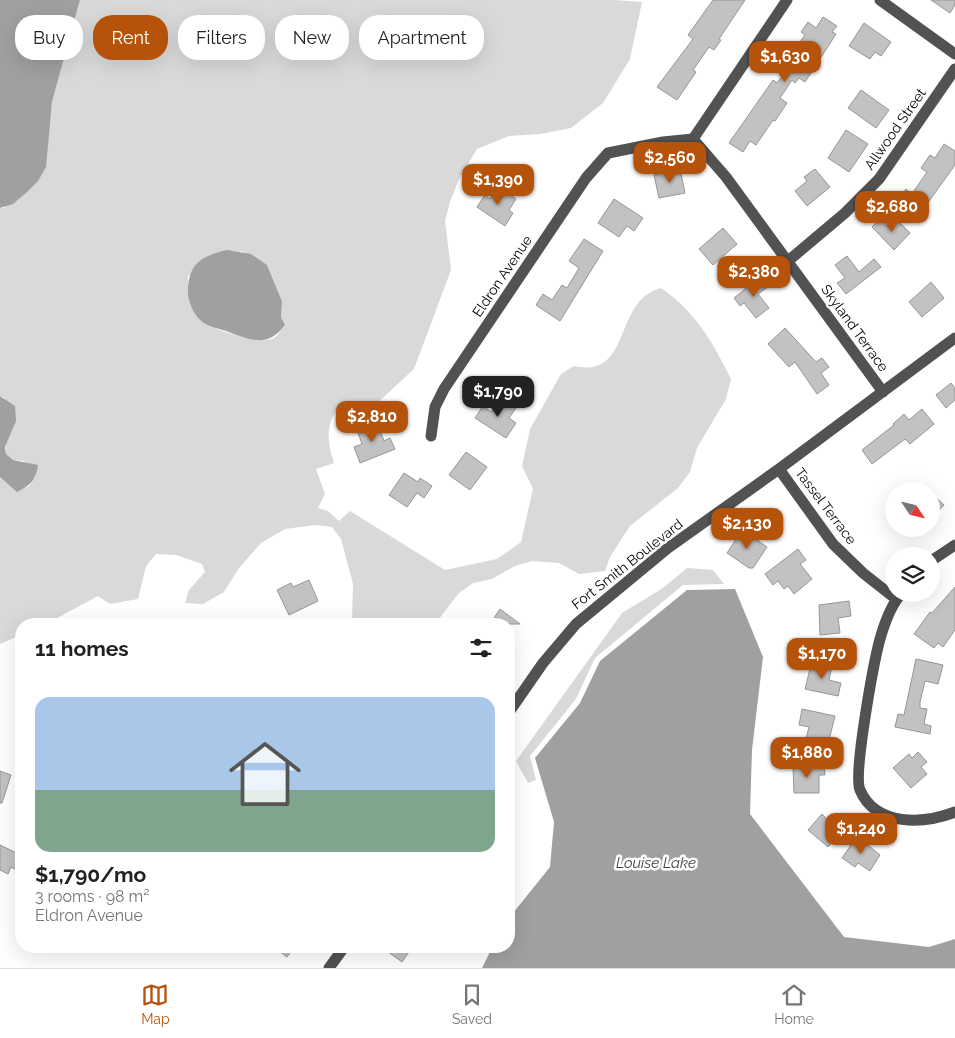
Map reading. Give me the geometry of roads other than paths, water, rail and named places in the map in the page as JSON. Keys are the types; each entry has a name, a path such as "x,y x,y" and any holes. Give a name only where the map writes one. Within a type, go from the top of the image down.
{"street":[{"path":"693,139 787,0"},
{"path":"880,0 955,54"},
{"name":"Allwood Street","path":"788,261 845,213 880,179 955,69"},
{"name":"Skyland Terrace","path":"693,139 726,177 883,392"},
{"name":"Eldron Avenue","path":"431,436 435,407 444,389 586,178 608,153 662,142 693,139"},
{"name":"Fort Smith Boulevard","path":"515,703 543,663 576,624 668,548 779,469 955,338"},
{"name":"Tassel Terrace","path":"779,469 833,544 863,573 885,587"},
{"path":"940,555 955,545"},
{"path":"896,602 881,637 873,668 858,771 860,790 871,805 884,814 901,821 944,816 955,812"},
{"path":"329,968 340,953"}],"water":[{"path":"0,0 80,0 76,15 15,15 15,60 64,60 52,102 46,167 38,181 27,192 13,204 0,208"},
{"path":"227,250 251,254 267,265 282,301 281,317 285,325 273,337 254,340 239,336 207,325 197,317 193,310 188,292 190,274 193,268 210,255"},
{"path":"0,396 15,406 16,421 5,447 6,454 13,460 38,465 32,482 17,492 0,477"},
{"name":"Louise Lake","path":"735,589 763,657 752,750 750,814 844,937 929,947 955,939 955,968 482,968 490,953 515,953 515,911 550,867 554,822 535,758 580,703 600,661 687,590"}]}
